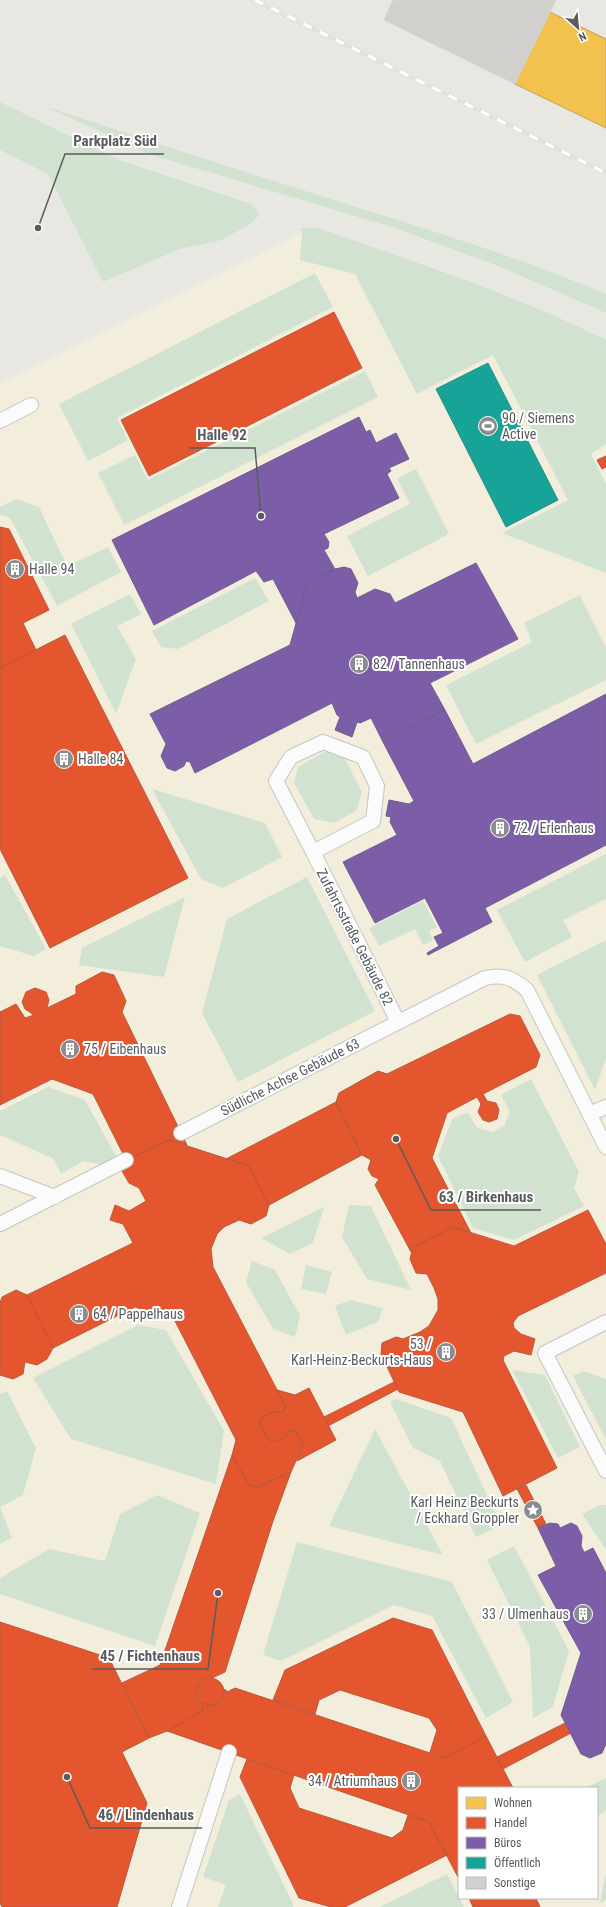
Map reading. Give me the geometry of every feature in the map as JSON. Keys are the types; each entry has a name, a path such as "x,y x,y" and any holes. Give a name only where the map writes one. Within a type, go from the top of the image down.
{"lane":[{"path":"0,421 31,405"},
{"name":"Zufahrtsstraße Gebäude 82","path":"313,852 373,821 377,786 363,757 322,742 290,757 276,781 398,1022"},
{"name":"Südliche Achse Gebäude 63","path":"181,1132 485,978 498,975 513,979 527,990 589,1114"},
{"path":"606,1106 589,1114 606,1147"},
{"path":"0,1224 126,1160"},
{"path":"0,1176 55,1197"},
{"path":"606,1322 545,1353 606,1471"},
{"path":"179,1907 229,1752"}],"shaded area":[{"path":"302,233 606,372 606,1907 0,1907 0,384"}],"green space":[{"path":"0,102 119,160 251,204 260,214 253,222 222,240 180,249 103,282 48,174 0,150"},
{"path":"44,106 216,163 441,234 565,277 606,294 606,313 498,266 395,228 152,155"},
{"path":"300,228 318,228 427,266 500,293 571,323 606,340 606,444 591,454 606,484 606,573 502,533 568,500 493,355 417,394 355,274 300,260 302,233"},
{"path":"315,273 333,307 117,418 128,440 88,461 59,404"},
{"path":"365,371 378,397 124,525 98,473 135,455 148,480"},
{"path":"416,469 449,534 368,576 347,536 410,504 397,479"},
{"path":"17,499 39,507 67,566 108,547 121,572 57,606 10,518 0,514 0,507"},
{"path":"255,578 269,601 178,649 161,647 152,631"},
{"path":"130,594 141,614 117,626 136,659 116,714 71,624"},
{"path":"580,595 606,648 606,680 476,744 446,685 532,642 524,623"},
{"path":"328,750 344,757 362,792 356,811 334,823 314,819 294,783 298,767"},
{"path":"152,789 265,823 282,857 223,888 201,879"},
{"path":"606,854 606,899 563,920 572,937 525,962 497,910"},
{"path":"5,875 46,949 34,956 0,946 0,878"},
{"path":"307,877 375,1011 238,1082 202,1013 227,919"},
{"path":"185,897 164,977 79,965 82,948"},
{"path":"423,901 437,927 429,931 433,940 423,945 415,929 379,946 369,928"},
{"path":"606,940 606,1058 595,1090 537,975"},
{"path":"531,1079 579,1172 574,1188 584,1206 514,1240 473,1228 438,1156 452,1119 468,1112 476,1127 492,1132 504,1126 510,1112 501,1095"},
{"path":"48,1087 85,1100 117,1158 103,1165 83,1161 61,1174 54,1159 0,1135 0,1111"},
{"path":"349,1205 371,1206 411,1290 367,1279 342,1237"},
{"path":"324,1207 313,1243 290,1254 261,1238"},
{"path":"252,1261 275,1270 300,1316 295,1337 273,1329 246,1282"},
{"path":"306,1265 332,1272 326,1294 301,1289"},
{"path":"351,1300 383,1308 378,1322 346,1335 335,1306"},
{"path":"138,1325 166,1330 224,1431 216,1484 71,1439 33,1378"},
{"path":"512,1370 545,1375 580,1447 558,1458"},
{"path":"583,1371 606,1379 606,1440 573,1376"},
{"path":"7,1391 36,1448 23,1495 0,1507 0,1394"},
{"path":"396,1399 451,1418 501,1525 476,1537 440,1461 413,1448 390,1402"},
{"path":"375,1429 443,1555 329,1526"},
{"path":"157,1495 200,1513 155,1646 0,1594 0,1578 49,1549 105,1561 120,1514"},
{"path":"600,1505 606,1505 606,1550 582,1514"},
{"path":"0,1507 12,1538 0,1544"},
{"path":"297,1542 452,1582 513,1702 486,1718 432,1616 394,1605 281,1661 263,1655"},
{"path":"514,1546 569,1651 553,1707 533,1718 530,1647 487,1560"},
{"path":"606,1778 606,1810 598,1815 598,1787 587,1787"},
{"path":"240,1794 293,1904 293,1907 218,1907 226,1885 203,1877 229,1800"},
{"path":"447,1874 458,1895 458,1899 460,1899 464,1907 380,1907"},
{"path":"606,1875 606,1900 600,1903 605,1876"}],"building: Wohnen":[{"path":"550,12 606,39 606,128 515,84"}],"building: Handel":[{"path":"334,312 362,368 149,476 121,420"},
{"path":"606,456 606,467 602,469 597,460"},
{"name":"Halle 94","path":"0,527 9,529 49,610 23,623 36,650 0,668"},
{"name":"Halle 84","path":"65,635 188,878 50,948 0,849 0,668"},
{"name":"75 / Eibenhaus","path":"102,972 114,975 126,1001 122,1012 187,1145 169,1140 126,1160 93,1094 52,1079 0,1105 0,1012 16,1004 25,1018 34,1015 25,1009 22,1002 26,992 35,988 46,992 49,1000 47,1008 76,994 76,986"},
{"path":"510,1014 520,1016 540,1055 536,1067 483,1094 487,1101 496,1103 499,1110 497,1119 489,1122 483,1120 478,1112 481,1104 477,1097 447,1113 432,1158 471,1233 453,1227 413,1247 411,1252 375,1185 379,1179 372,1176 368,1169 371,1160 362,1155 336,1102 339,1093 378,1071 387,1074"},
{"path":"336,1102 362,1155 269,1205 249,1166 226,1159"},
{"name":"64 / Pappelhaus","path":"169,1140 249,1166 269,1205 266,1216 251,1224 239,1220 224,1227 217,1234 211,1249 213,1267 286,1407 282,1413 275,1411 261,1418 260,1425 269,1440 275,1442 287,1436 288,1430 296,1431 303,1445 291,1472 258,1487 249,1485 232,1455 236,1440 175,1321 135,1307 53,1348 27,1295 133,1243 123,1224 110,1220 115,1205 129,1211 146,1201 139,1188 129,1183 122,1171 126,1160"},
{"name":"53 / Karl-Heinz-Beckurts-Haus","path":"588,1210 606,1244 606,1273 518,1316 513,1323 514,1328 521,1334 535,1339 531,1355 514,1351 504,1356 503,1360 557,1468 503,1496 463,1412 399,1392 381,1354 382,1343 396,1337 403,1339 420,1332 429,1326 438,1310 438,1299 427,1274 416,1273 410,1259 413,1247 453,1227 514,1246"},
{"path":"16,1290 27,1295 53,1348 47,1359 37,1365 25,1362 23,1374 13,1379 0,1375 0,1303 2,1297"},
{"path":"394,1382 398,1389 328,1426 324,1417"},
{"path":"309,1388 336,1440 297,1461 303,1445 296,1431 288,1430 287,1436 275,1442 269,1440 260,1425 261,1418 275,1411 282,1413 286,1407 277,1390 295,1395"},
{"path":"232,1455 249,1485 258,1487 291,1472 273,1521 225,1672 199,1682 195,1693 198,1701 204,1703 202,1711 167,1731 149,1738 122,1683 160,1665"},
{"path":"526,1485 546,1524 538,1528 517,1489"},
{"path":"393,1618 432,1630 486,1736 445,1758 430,1752 437,1730 429,1718 340,1690 319,1700 315,1714 273,1700 285,1670"},
{"path":"0,1622 109,1658 149,1738 122,1752 147,1803 117,1907 2,1907 0,1903"},
{"path":"210,1678 220,1682 224,1692 220,1702 210,1706 200,1702 196,1692 200,1682"},
{"name":"34 / Atriumhaus","path":"235,1688 445,1758 486,1736 512,1787 458,1787 458,1877 429,1822 167,1731 202,1711 204,1703 213,1706 222,1701 225,1689 227,1692"},
{"path":"565,1723 571,1733 503,1769 497,1757"},
{"path":"247,1759 294,1775 290,1788 299,1808 392,1838 403,1830 408,1815 429,1822 447,1855 345,1907 331,1907 299,1898 240,1777"},
{"path":"469,1899 536,1899 540,1907 473,1907"}],"building: Büros":[{"path":"359,417 366,432 370,430 376,443 396,433 409,459 389,468 391,471 387,474 399,498 324,534 329,542 328,548 324,550 335,569 307,584 296,623 273,579 264,582 256,571 154,625 112,540"},
{"name":"82 / Tannenhaus","path":"476,563 518,639 430,683 445,710 383,742 371,718 360,723 357,722 352,737 335,730 340,717 337,715 332,703 195,773 190,762 186,761 184,766 175,771 167,768 161,756 166,744 150,714 290,645 307,584 335,569 344,567 351,569 358,583 355,592 357,598 375,589 390,594 395,603"},
{"name":"72 / Erlenhaus","path":"606,694 606,845 485,908 492,922 428,955 427,953 439,946 434,937 443,933 425,898 375,923 343,862 397,835 390,822 391,817 386,816 389,800 409,804 414,801 383,742 445,710 473,764"},
{"path":"550,1523 558,1524 560,1528 571,1523 577,1526 582,1536 581,1546 584,1552 556,1566 538,1528"},
{"name":"33 / Ulmenhaus","path":"593,1548 606,1573 606,1744 602,1753 590,1758 581,1754 561,1715 581,1653 538,1575"}],"building: Öffentlich":[{"name":"90 / Siemens Active","path":"488,363 558,500 506,527 436,389"}],"building: Sonstige":[{"path":"393,0 556,0 515,84 384,20"}],"railway":[{"path":"255,0 606,173"}],"place":[{"name":"Parkplatz Süd","path":"38,228"},
{"name":"90 / Siemens Active","path":"488,426"},
{"name":"Halle 92","path":"261,516"},
{"name":"Halle 94","path":"15,569"},
{"name":"82 / Tannenhaus","path":"359,664"},
{"name":"Halle 84","path":"64,759"},
{"name":"72 / Erlenhaus","path":"500,828"},
{"name":"75 / Eibenhaus","path":"70,1049"},
{"name":"63 / Birkenhaus","path":"396,1139"},
{"name":"64 / Pappelhaus","path":"79,1314"},
{"name":"53 / Karl-Heinz-Beckurts-Haus","path":"446,1352"},
{"name":"Karl Heinz Beckurts / Eckhard Groppler","path":"533,1510"},
{"name":"45 / Fichtenhaus","path":"218,1593"},
{"name":"33 / Ulmenhaus","path":"583,1614"},
{"name":"46 / Lindenhaus","path":"67,1777"},
{"name":"34 / Atriumhaus","path":"411,1781"}]}
